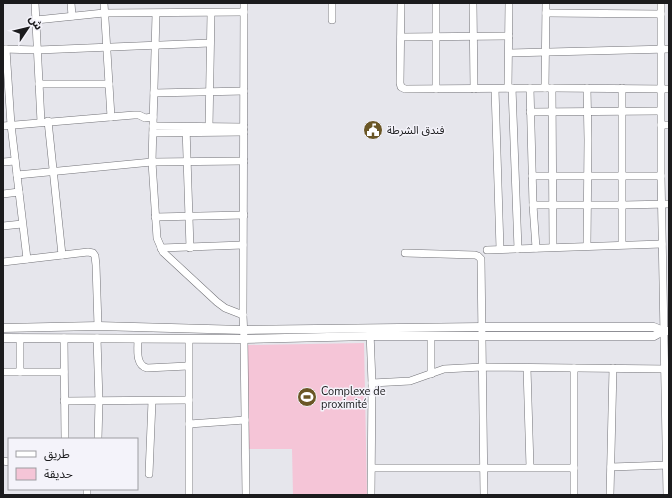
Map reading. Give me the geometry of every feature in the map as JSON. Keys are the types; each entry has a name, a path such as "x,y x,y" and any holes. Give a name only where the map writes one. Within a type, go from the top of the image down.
{"street":[{"path":"35,3 39,84 53,171 62,255"},
{"path":"72,3 72,16"},
{"path":"104,3 112,117"},
{"path":"244,3 243,315 246,495"},
{"path":"332,3 332,20"},
{"path":"401,3 401,87 405,89 665,89"},
{"path":"436,3 436,89"},
{"path":"473,3 472,36 474,89"},
{"path":"509,3 510,88 518,249"},
{"path":"546,3 546,52 552,111 554,204 553,247"},
{"path":"661,3 665,49 665,89 660,111 661,176 665,204 664,239 668,399 667,495"},
{"path":"36,20 104,14 244,12"},
{"path":"209,127 211,13"},
{"path":"546,13 661,14"},
{"path":"156,14 152,162 157,238 161,248 172,262 225,308 243,315"},
{"path":"401,36 509,36"},
{"path":"27,260 15,161 7,125 4,49 38,50 210,43"},
{"path":"509,52 665,49"},
{"path":"39,84 109,84"},
{"path":"530,88 533,205 536,248"},
{"path":"587,88 587,246"},
{"path":"622,88 622,244"},
{"path":"495,89 500,249"},
{"path":"154,93 244,91"},
{"path":"530,112 587,110 660,111"},
{"path":"7,125 134,115 144,118 153,117"},
{"path":"661,125 669,125"},
{"path":"186,130 209,127 244,130"},
{"path":"153,130 244,130"},
{"path":"186,130 190,248"},
{"path":"3,162 15,161"},
{"path":"17,175 152,162 244,162"},
{"path":"532,176 661,176"},
{"path":"3,194 18,192"},
{"path":"533,205 665,204"},
{"path":"155,216 244,215"},
{"path":"3,226 22,224"},
{"path":"487,250 622,244 664,239"},
{"path":"161,248 243,246"},
{"path":"3,262 88,252 92,253 94,255 96,265 98,326"},
{"path":"405,253 478,256 482,262 481,327 484,495"},
{"path":"3,328 98,326 370,332 431,337 654,336 666,331"},
{"path":"3,338 244,339 481,327 654,326 666,331"},
{"path":"370,332 372,383 372,495"},
{"path":"431,337 431,374"},
{"path":"20,338 20,372"},
{"path":"64,338 65,438"},
{"path":"97,338 99,401 98,438"},
{"path":"189,338 189,495"},
{"path":"138,339 139,363 143,367 188,366"},
{"path":"372,383 410,381 444,369 482,367 667,369"},
{"path":"526,368 530,467"},
{"path":"574,368 574,495"},
{"path":"610,495 613,368"},
{"path":"3,372 64,372"},
{"path":"64,402 189,400"},
{"path":"149,474 152,401"},
{"path":"189,424 245,420"},
{"path":"610,467 668,465"},
{"path":"372,468 574,468"}],"green space":[{"name":"Complexe de proximité","path":"364,343 367,495 293,495 292,449 249,449 247,345"}],"place":[{"name":"فندق الشرطة","path":"373,130"},
{"name":"Complexe de proximité","path":"307,397"}]}
